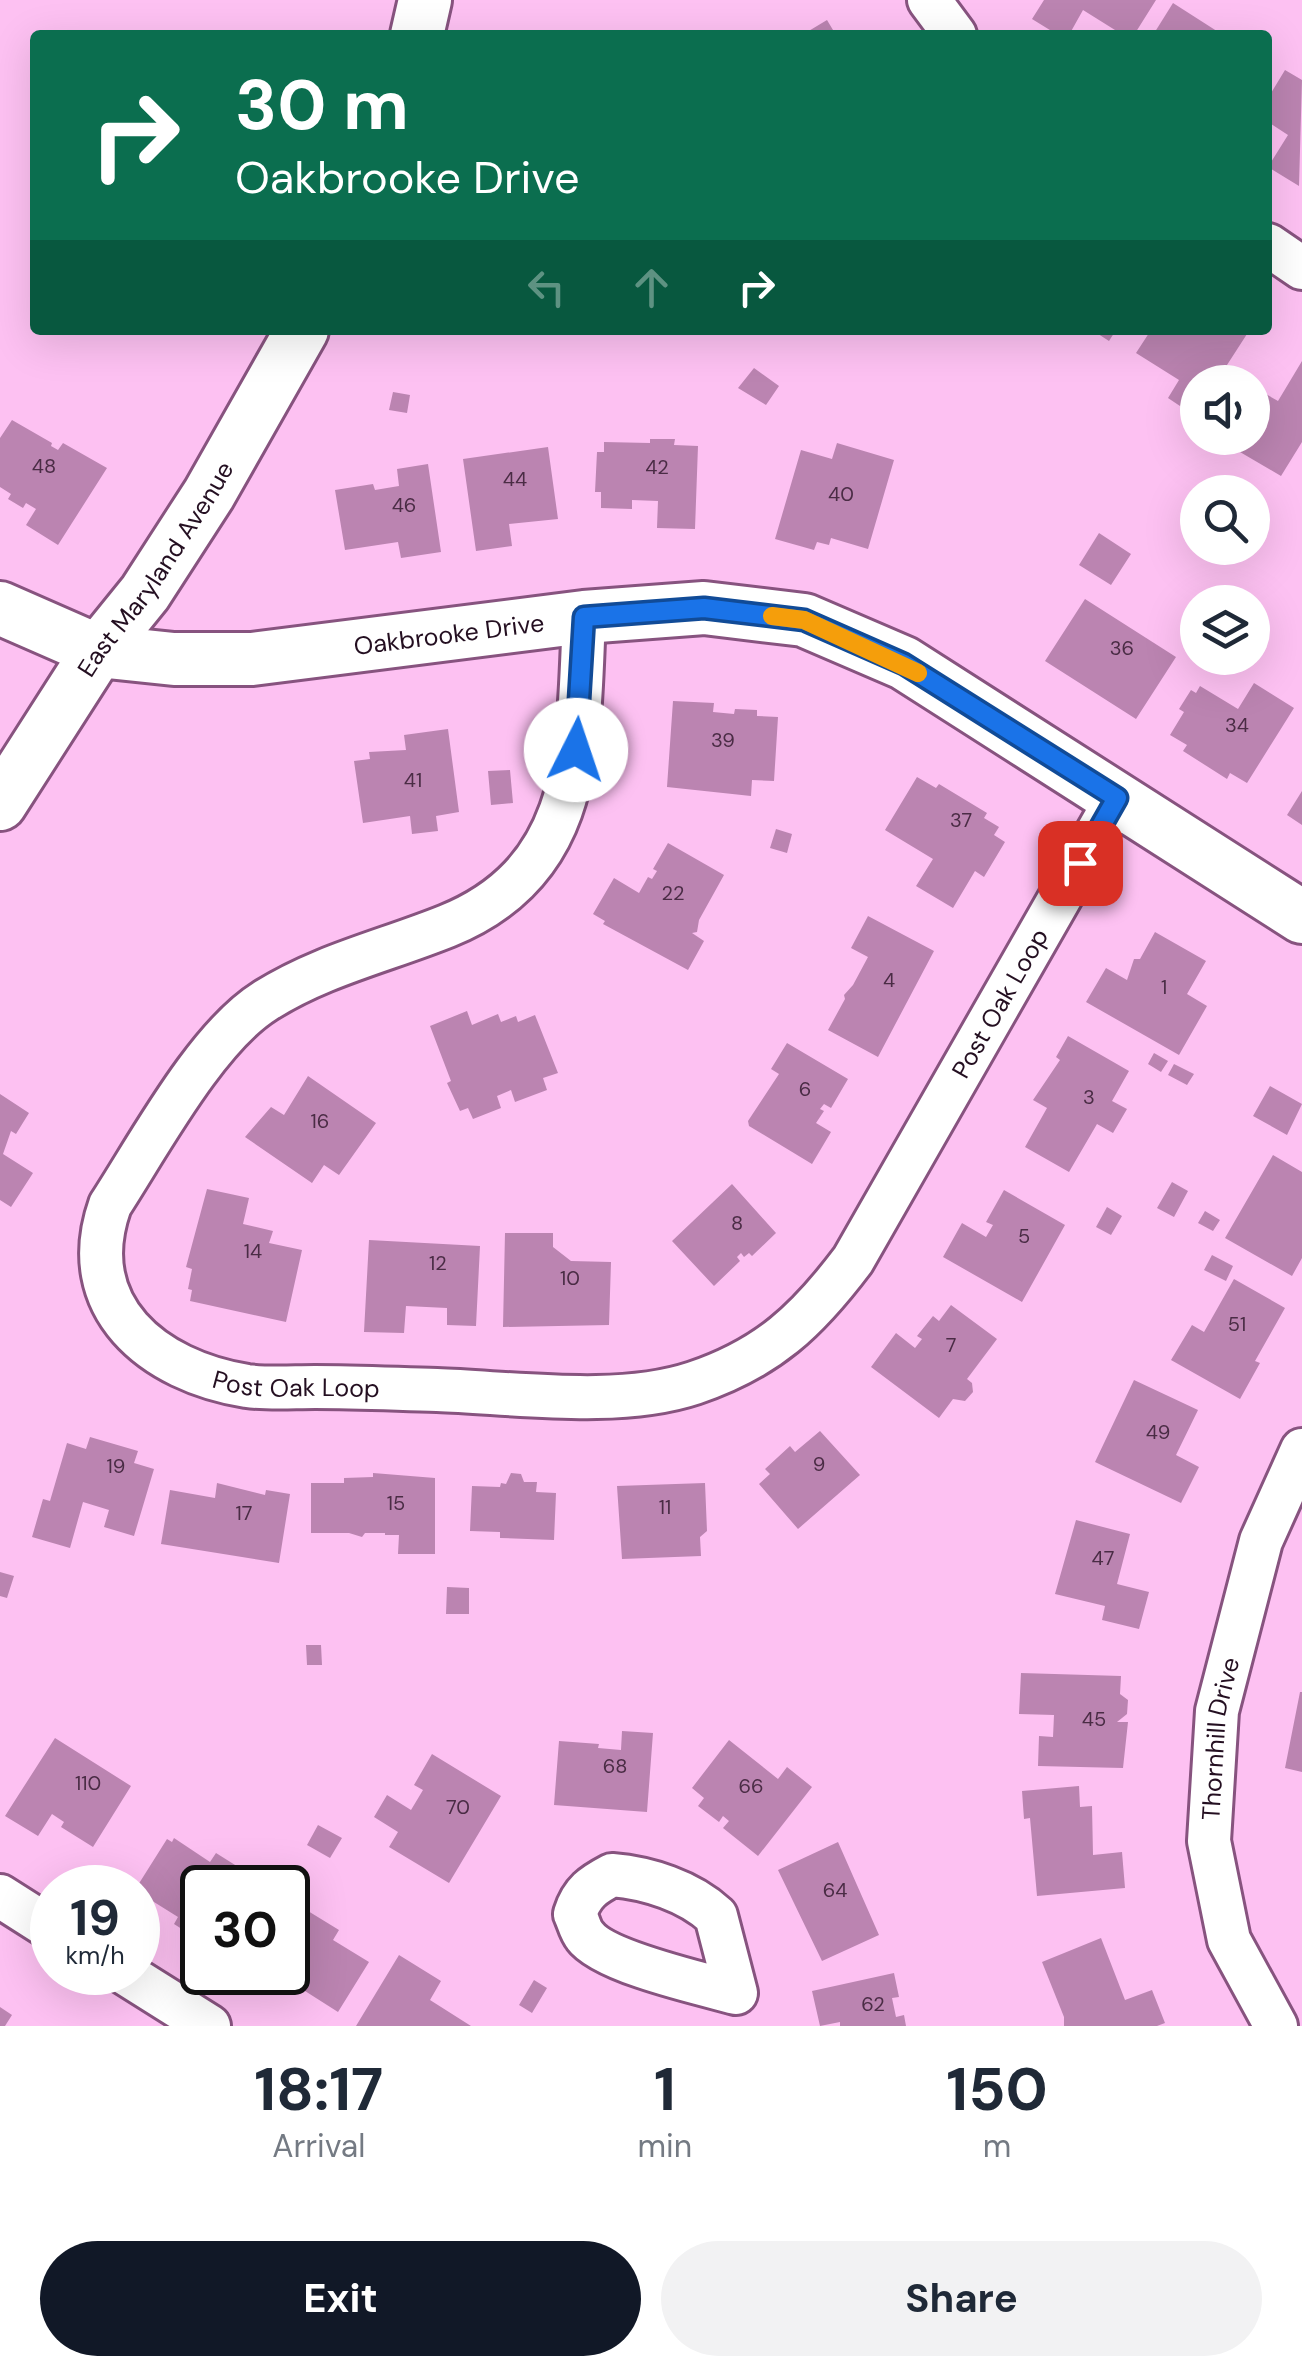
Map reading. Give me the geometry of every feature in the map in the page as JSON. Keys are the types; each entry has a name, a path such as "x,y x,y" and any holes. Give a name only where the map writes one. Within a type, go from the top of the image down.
{"street":[{"path":"418,30 425,0"},
{"path":"929,0 951,30"},
{"path":"1272,249 1302,268"},
{"name":"East Maryland Avenue","path":"0,804 98,650 145,594 299,335"},
{"name":"Oakbrooke Drive","path":"0,608 98,650 174,658 252,659 584,617 704,608 804,620 904,664 1302,917"},
{"name":"Post Oak Loop","path":"584,617 574,772 562,815 540,857 513,884 449,926 342,961 262,1002 216,1044 110,1205 102,1226 99,1260 106,1292 116,1313 162,1355 205,1375 251,1386 624,1397 690,1384 766,1350 820,1304 853,1260 1117,798"},
{"name":"Thornhill Drive","path":"1276,2026 1229,1940 1210,1841 1216,1712 1261,1541 1302,1450"},
{"path":"0,1896 30,1915"},
{"path":"160,1995 209,2026"}],"building":[{"path":"1044,0 1156,0 1137,30 1115,30 1083,10 1072,30 1050,30 1032,19"},
{"path":"1173,3 1215,30 1156,30"},
{"path":"827,20 833,30 810,30"},
{"path":"1285,70 1302,80 1299,186 1272,169 1272,161 1288,135 1272,125 1272,91"},
{"path":"1148,335 1246,335 1227,365 1180,365 1180,406 1168,398 1179,380 1136,353"},
{"path":"1302,361 1302,442 1281,476 1245,455 1270,455 1270,396 1278,401"},
{"path":"754,368 779,386 766,405 738,388"},
{"path":"393,392 410,395 407,413 389,410"},
{"path":"12,420 58,450 63,443 107,468 58,545 26,525 36,509 26,503 23,508 8,499 11,494 0,487 0,438"},
{"path":"650,439 675,439 674,445 698,446 695,529 657,528 658,501 632,500 632,509 601,508 601,492 595,492 597,452 604,452 604,442 650,443"},
{"path":"837,443 894,460 868,549 831,538 829,545 817,542 814,550 775,539 801,450 832,459"},
{"path":"548,447 558,519 509,524 512,546 476,551 463,459"},
{"path":"428,464 441,552 401,558 398,542 345,550 335,490 373,484 375,490 399,486 397,469"},
{"path":"1099,533 1131,554 1111,585 1079,565"},
{"path":"1085,599 1176,657 1136,719 1045,661"},
{"path":"1254,683 1294,708 1247,783 1230,773 1227,779 1183,751 1187,745 1170,735 1191,690 1196,693 1200,686 1238,709"},
{"path":"673,701 714,703 713,712 757,710 757,716 778,717 774,781 752,780 751,796 667,787"},
{"path":"448,729 459,812 436,816 438,831 412,834 410,816 363,823 354,761 370,759 369,752 406,750 404,735"},
{"path":"510,770 513,803 491,805 488,771"},
{"path":"917,777 936,788 939,784 987,813 984,818 999,827 994,835 1005,842 984,877 975,871 953,908 916,886 933,859 885,830"},
{"path":"1302,791 1302,825 1287,815"},
{"path":"776,829 792,834 787,853 770,848"},
{"path":"668,843 724,875 699,920 697,932 692,933 704,941 688,970 603,924 605,921 593,914 614,878 639,893 648,877 652,879 657,871 653,869"},
{"path":"868,916 934,951 878,1057 828,1030 868,957 851,948"},
{"path":"1155,932 1206,961 1187,994 1207,1006 1179,1055 1086,1002 1106,968 1127,980 1134,959 1140,959"},
{"path":"467,1011 472,1025 498,1014 501,1022 516,1016 518,1022 535,1015 558,1073 543,1078 547,1090 515,1102 511,1090 497,1096 501,1108 473,1119 468,1108 460,1111 430,1026"},
{"path":"1068,1036 1129,1071 1112,1101 1127,1109 1113,1133 1097,1124 1069,1172 1025,1147 1047,1108 1033,1100 1060,1060 1056,1057"},
{"path":"787,1043 848,1079 831,1108 824,1104 820,1109 824,1111 816,1123 831,1132 812,1164 749,1126 748,1121 779,1074 771,1069"},
{"path":"1154,1053 1168,1061 1161,1072 1148,1064"},
{"path":"1174,1064 1194,1074 1187,1085 1168,1075"},
{"path":"308,1076 376,1123 339,1175 324,1165 312,1183 245,1137 271,1107 284,1115"},
{"path":"1270,1086 1302,1104 1287,1135 1253,1116"},
{"path":"0,1094 29,1113 16,1134 11,1131 3,1154 33,1173 11,1207 0,1200"},
{"path":"1273,1155 1302,1172 1302,1258 1292,1276 1225,1238"},
{"path":"1172,1182 1188,1191 1174,1217 1157,1208"},
{"path":"732,1184 776,1233 752,1256 749,1253 744,1257 741,1253 737,1257 740,1261 714,1286 672,1241"},
{"path":"207,1189 249,1198 243,1224 273,1231 269,1243 302,1250 286,1322 190,1301 192,1269 186,1267"},
{"path":"1004,1190 1065,1225 1022,1302 943,1257 962,1223 986,1237 993,1225 986,1222"},
{"path":"1107,1207 1122,1216 1111,1235 1096,1227"},
{"path":"1205,1211 1220,1220 1213,1231 1198,1223"},
{"path":"505,1233 553,1233 553,1247 571,1261 611,1262 609,1325 503,1327"},
{"path":"369,1240 480,1246 476,1326 447,1325 447,1308 406,1306 404,1333 364,1332"},
{"path":"1212,1255 1233,1266 1226,1281 1204,1270"},
{"path":"1234,1279 1285,1308 1255,1361 1260,1363 1240,1399 1171,1360 1192,1325 1204,1332"},
{"path":"951,1305 997,1339 967,1379 973,1392 965,1401 953,1399 939,1418 871,1367 896,1333 915,1348 922,1339 917,1336 933,1316 939,1321"},
{"path":"1134,1380 1198,1410 1176,1455 1199,1467 1181,1503 1095,1462"},
{"path":"820,1431 860,1475 798,1529 759,1484 770,1474 765,1469 790,1446 795,1452"},
{"path":"90,1437 138,1451 134,1463 154,1469 134,1536 104,1527 109,1510 83,1502 70,1548 32,1537 43,1499 50,1501 67,1443 86,1449"},
{"path":"373,1473 435,1478 435,1554 398,1554 399,1535 311,1533 311,1483 344,1483 344,1478 373,1477"},
{"path":"511,1473 521,1474 524,1482 537,1482 536,1492 556,1493 554,1540 500,1538 500,1532 470,1531 472,1486 500,1487"},
{"path":"217,1483 265,1495 266,1490 290,1494 279,1563 161,1544 170,1490 215,1498"},
{"path":"705,1483 707,1531 700,1537 701,1556 622,1559 617,1486"},
{"path":"1076,1520 1130,1534 1117,1584 1149,1592 1139,1629 1102,1620 1105,1606 1055,1594"},
{"path":"0,1572 14,1576 7,1598 0,1596"},
{"path":"447,1587 469,1588 469,1614 446,1614"},
{"path":"306,1645 321,1645 322,1665 307,1665"},
{"path":"1021,1673 1121,1676 1120,1694 1128,1700 1127,1714 1117,1722 1128,1722 1123,1768 1038,1766 1039,1736 1053,1737 1054,1715 1019,1714"},
{"path":"1302,1692 1302,1772 1285,1768"},
{"path":"622,1731 653,1733 647,1812 554,1805 559,1741 621,1750"},
{"path":"55,1738 131,1786 93,1847 61,1827 64,1822 52,1814 38,1836 5,1816"},
{"path":"729,1740 778,1779 787,1767 812,1787 758,1856 723,1828 729,1821 723,1816 719,1822 698,1806 704,1798 692,1788"},
{"path":"432,1754 501,1796 449,1883 389,1847 398,1832 374,1817 387,1795 411,1810 423,1790 414,1785"},
{"path":"1079,1786 1080,1807 1092,1806 1093,1855 1122,1852 1125,1888 1037,1896 1030,1818 1024,1819 1022,1791"},
{"path":"318,1825 342,1838 330,1858 307,1845"},
{"path":"174,1838 210,1862 216,1853 235,1865 180,1865 180,1928 174,1924 178,1917 160,1906 160,1865 151,1865 167,1839 172,1842"},
{"path":"838,1842 879,1935 822,1961 778,1870"},
{"path":"310,1912 339,1930 333,1940 369,1962 338,2012 310,1994"},
{"path":"1101,1938 1125,2000 1152,1990 1165,2023 1064,2026 1042,1962"},
{"path":"399,1955 441,1981 430,2000 471,2026 356,2026"},
{"path":"894,1973 899,1997 892,1998 896,2017 904,2015 906,2026 840,2026 840,2022 820,2026 812,1991"},
{"path":"534,1980 547,1988 532,2013 519,2005"},
{"path":"0,2007 12,2015 5,2026 0,2026"}],"slow traffic":[{"path":"772,616 804,620 918,673"}],"route":[{"path":"576,750 584,617 704,608 804,620 904,664 1117,798 1080,863"}]}
